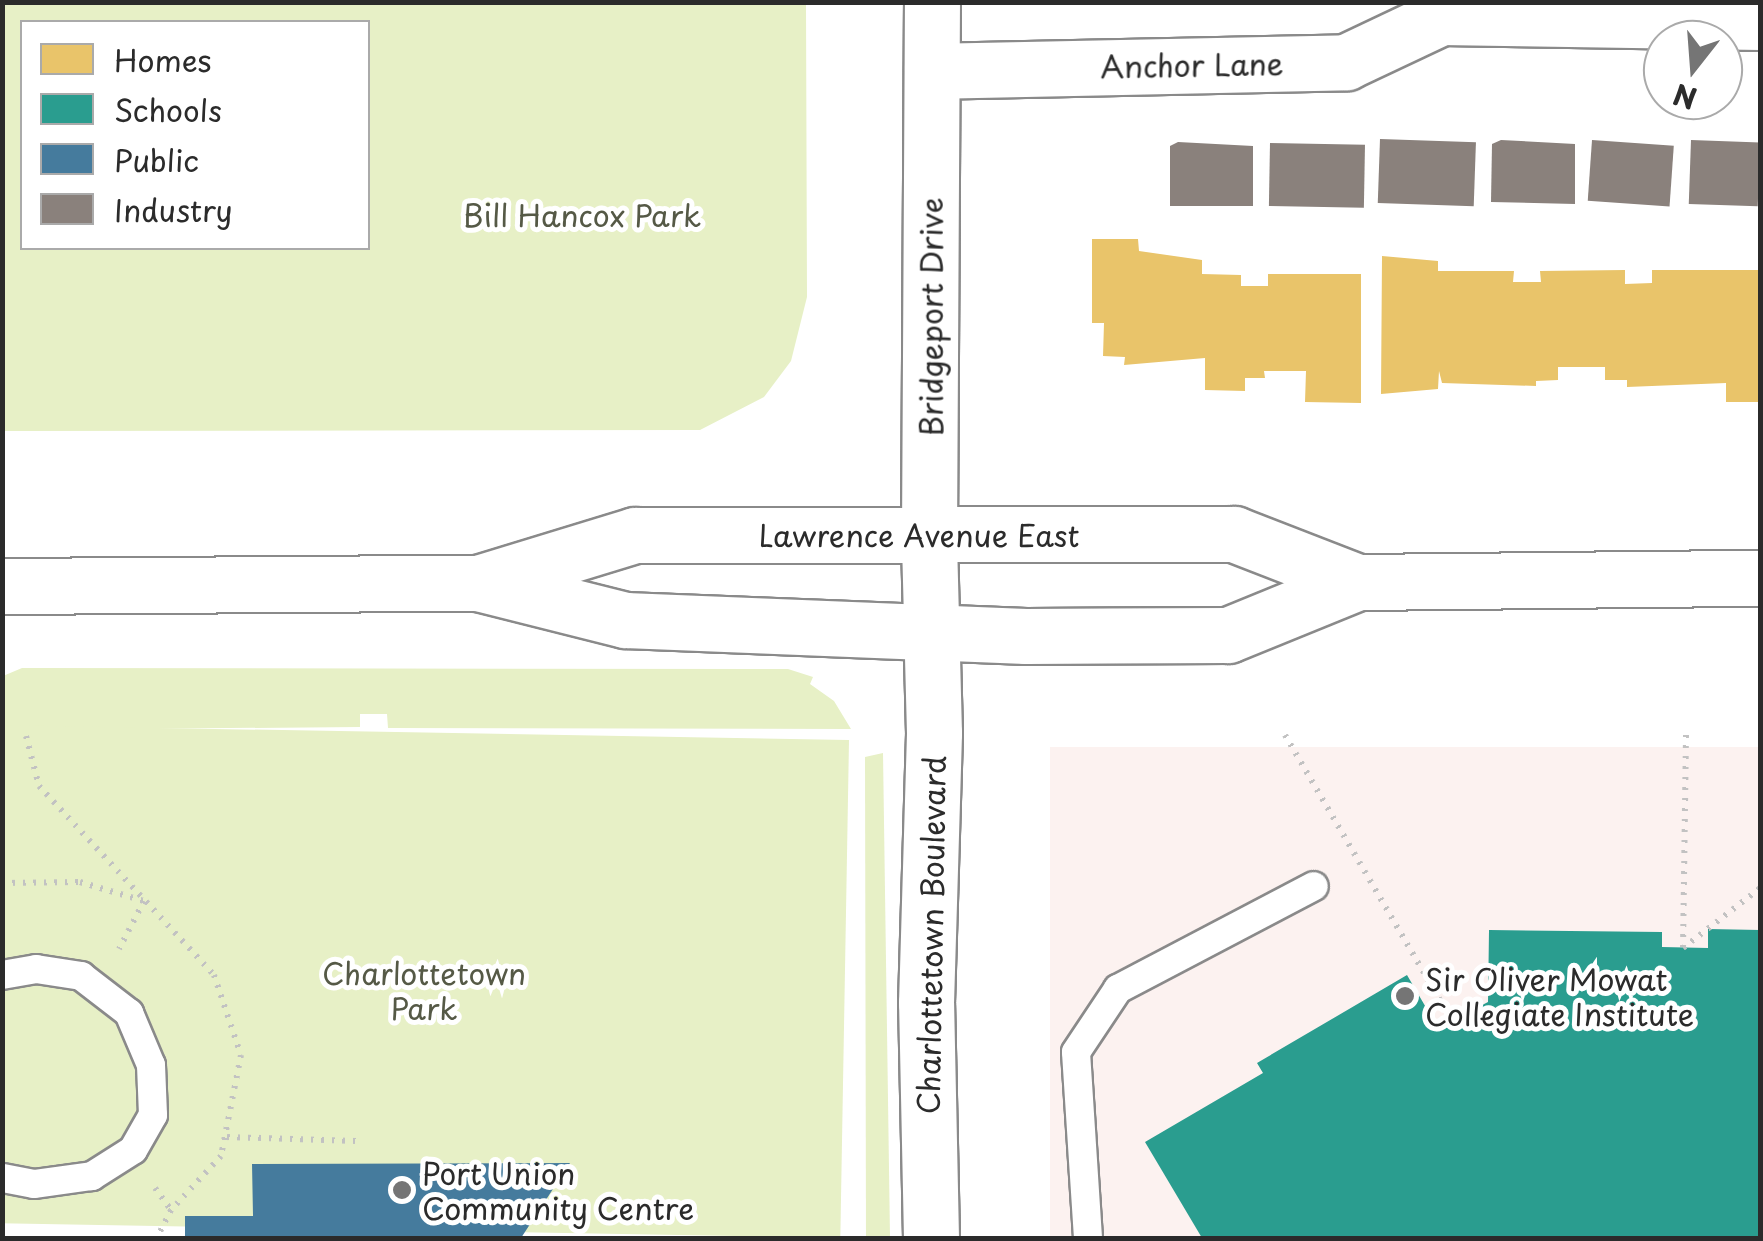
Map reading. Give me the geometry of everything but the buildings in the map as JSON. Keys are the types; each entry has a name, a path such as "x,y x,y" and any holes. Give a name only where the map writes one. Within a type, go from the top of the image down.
{"main road":[{"name":"Bridgeport Drive","path":"932,2 928,536 933,631"},
{"name":"Anchor Lane","path":"932,71 1346,62 1441,10"},
{"path":"1441,10 1760,22"},
{"name":"Lawrence Avenue East","path":"478,584 636,535 1234,534 1358,582"},
{"name":"Lawrence Avenue East","path":"2,586 478,584 625,620 933,631 1228,634 1358,582 1760,578"},
{"name":"Charlottetown Boulevard","path":"931,1238 926,1004 933,631"}],"lane":[{"path":"1088,1238 1076,1052 1118,989 1314,886"},
{"path":"2,975 36,970 81,976 130,1012 150,1065 153,1115 133,1150 92,1176 34,1184 2,1178"}],"path":[{"path":"1285,735 1452,1021"},
{"path":"1686,735 1683,948 1760,888"},
{"path":"2,884 80,882 144,901"},
{"path":"228,1137 356,1141"},
{"path":"155,1187 171,1210"}],"shaded area":[{"name":"Sir Oliver Mowat Collegiate Institute","path":"1050,747 1760,747 1760,1238 1050,1238"}],"green space":[{"name":"Bill Hancox Park","path":"2,3 806,3 807,297 791,361 764,397 700,430 3,431"},
{"path":"22,668 788,669 813,677 810,684 834,701 851,729 388,728 387,714 360,714 360,727 3,730 3,676"},
{"name":"Charlottetown Park","path":"3,725 849,740 840,1238 2,1223"},
{"path":"883,753 890,1238 866,1238 865,757"}],"place":[{"name":"Sir Oliver Mowat Collegiate Institute","path":"1405,996"},
{"name":"Port Union Community Centre","path":"402,1190"}]}
